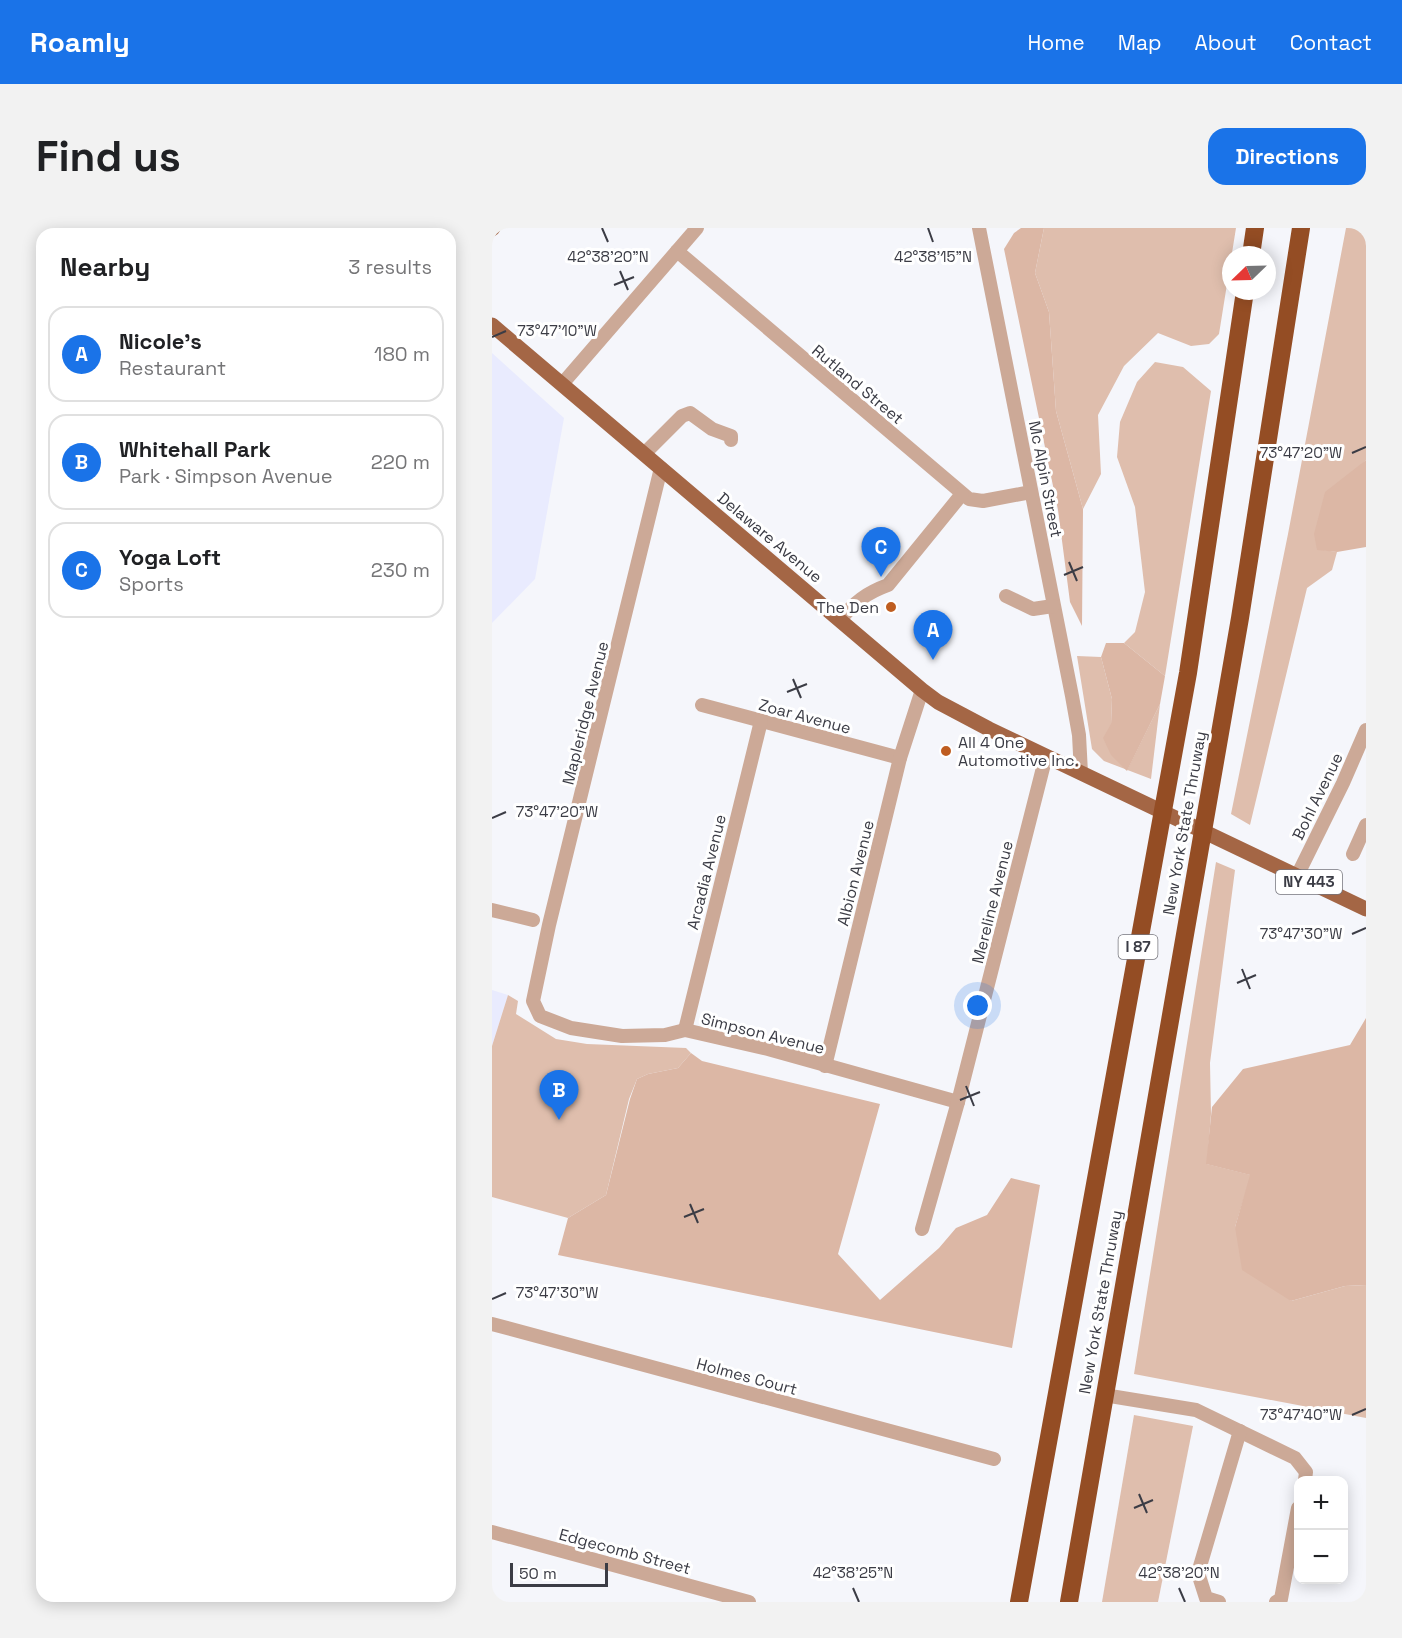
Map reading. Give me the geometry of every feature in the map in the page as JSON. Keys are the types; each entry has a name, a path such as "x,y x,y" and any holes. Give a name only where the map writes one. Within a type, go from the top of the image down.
{"highway":[{"path":"1252,246 1255,228"},
{"name":"New York State Thruway","path":"1069,1602 1238,630 1301,228"},
{"name":"New York State Thruway","path":"1019,1602 1188,672 1244,300"}],"main road":[{"name":"Delaware Avenue","path":"492,325 938,702 989,729 1366,909"}],"street":[{"path":"563,383 697,228"},
{"name":"Mc Alpin Street","path":"979,228 1079,735 1081,773"},
{"name":"Rutland Street","path":"677,251 962,494 975,501 982,501 1032,492"},
{"path":"644,454 682,416 690,413 712,429 731,436 731,440"},
{"name":"Mapleridge Avenue","path":"533,1002 549,925 661,468"},
{"path":"840,620 853,605 871,591 888,585 962,494"},
{"path":"1006,596 1033,609 1053,606"},
{"name":"Albion Avenue","path":"825,1066 900,758 922,690"},
{"name":"Zoar Avenue","path":"702,705 900,758"},
{"name":"Arcadia Avenue","path":"685,1030 761,721"},
{"name":"Bohl Avenue","path":"1297,876 1343,783 1366,730"},
{"name":"Mereline Avenue","path":"922,1229 958,1102 1046,756"},
{"path":"1353,854 1366,825"},
{"path":"492,910 533,920"},
{"name":"Simpson Avenue","path":"533,1002 540,1016 571,1028 622,1036 665,1035 685,1030 768,1049 958,1102"},
{"name":"Holmes Court","path":"492,1324 994,1459"},
{"path":"1104,1395 1196,1410 1295,1458 1306,1472 1306,1476"},
{"path":"1219,1602 1206,1598 1198,1573 1240,1431"},
{"path":"1276,1602 1281,1599 1295,1530"},
{"name":"Edgecomb Street","path":"492,1532 749,1602"}],"shaded area":[{"path":"1021,228 1044,228 1035,273 1049,312 1056,411 1083,509 1082,626 1070,602 1058,510 1004,249 1014,233"},
{"path":"1044,228 1236,228 1233,246 1222,246 1222,300 1224,300 1219,334 1209,344 1191,346 1158,333 1124,366 1098,415 1101,474 1083,509 1056,411 1049,312 1035,273"},
{"path":"1346,228 1356,228 1366,232 1366,460 1360,466 1317,549 1337,552 1332,570 1307,588 1250,825 1231,814 1288,534"},
{"path":"492,353 564,418 535,579 492,623"},
{"path":"1155,362 1183,367 1211,391 1165,676 1124,643 1135,632 1145,592 1135,507 1117,457 1120,422 1137,382"},
{"path":"1366,460 1366,547 1337,552 1317,550 1314,534 1325,492"},
{"path":"1106,643 1124,643 1165,676 1160,704 1127,771 1111,755 1103,738 1111,724 1112,699 1101,657"},
{"path":"1077,656 1101,657 1112,699 1111,724 1127,770 1104,761 1092,749"},
{"path":"1160,704 1151,779 1127,770"},
{"path":"1216,862 1235,870 1210,1063 1211,1114 1207,1164 1251,1175 1235,1227 1291,1301 1345,1286 1366,1285 1366,1418 1134,1374"},
{"path":"492,990 508,995 492,1046"},
{"path":"508,995 518,1001 516,1014 556,1039 587,1044 686,1048 691,1053 678,1068 648,1074 637,1079 629,1099 606,1195 568,1218 492,1197 492,1046"},
{"path":"1366,1018 1366,1285 1345,1286 1291,1301 1242,1270 1235,1227 1250,1175 1206,1164 1212,1107 1243,1069 1350,1045"},
{"path":"691,1053 702,1061 880,1104 838,1254 880,1300 939,1248 956,1228 987,1215 1011,1178 1040,1185 1012,1348 558,1255 568,1218 606,1195 637,1079 648,1074 678,1068"},
{"path":"1134,1415 1193,1426 1158,1602 1102,1602"}],"place":[{"name":"Yoga Loft","path":"881,577"},
{"name":"The Den","path":"891,607"},
{"name":"Nicole's","path":"933,660"},
{"name":"All 4 One Automotive Inc.","path":"946,751"},
{"name":"Whitehall Park","path":"559,1120"}]}
